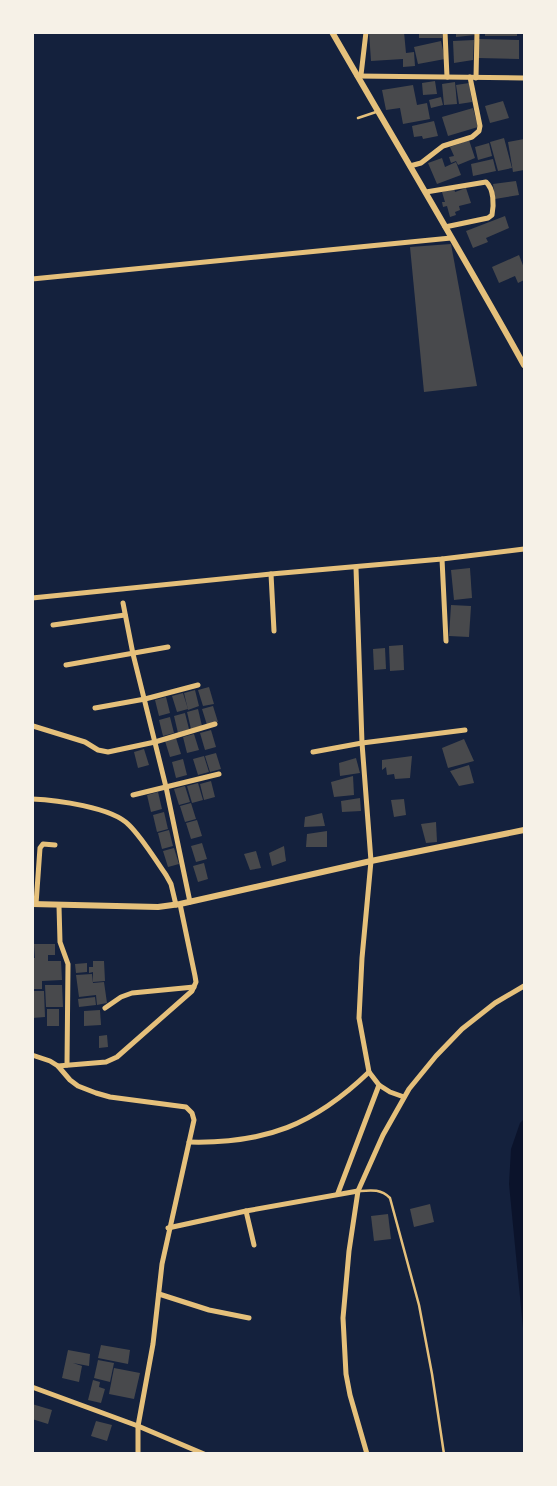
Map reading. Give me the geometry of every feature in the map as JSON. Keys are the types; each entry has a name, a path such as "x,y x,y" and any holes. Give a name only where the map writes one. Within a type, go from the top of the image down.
{"street":[{"path":"332,32 359,76 377,112 426,192 444,227 521,351 524,365"},
{"path":"359,76 366,32"},
{"path":"445,32 447,78"},
{"path":"476,78 477,32"},
{"path":"359,76 524,78"},
{"path":"410,166 421,163 443,146 472,137 479,131 480,126 470,77"},
{"path":"426,192 486,182 490,186 494,206 492,215 488,218 444,227"},
{"path":"32,279 451,238"},
{"path":"32,598 271,574 442,560 524,549"},
{"path":"442,560 446,641"},
{"path":"356,568 362,743 371,861 362,958 359,1018 368,1072 379,1085 390,1092 404,1097"},
{"path":"271,574 274,631"},
{"path":"123,603 133,654 166,787 190,902"},
{"path":"53,624 125,615"},
{"path":"66,665 168,647"},
{"path":"96,708 145,699 198,685"},
{"path":"33,726 85,742 102,752 155,742 215,724"},
{"path":"313,752 362,743 465,730"},
{"path":"133,794 219,774"},
{"path":"32,799 71,802 106,812 128,823 171,884 195,976 194,987 189,995 117,1057 106,1062 58,1066"},
{"path":"55,845 45,844 40,848 34,904 158,907 178,905 371,861 524,830"},
{"path":"59,906 60,937 68,964 67,1065"},
{"path":"367,1454 346,1374 343,1318 349,1251 358,1191 383,1135 409,1089 436,1056 462,1029 495,1003 524,986"},
{"path":"105,1008 121,997 132,993 194,987"},
{"path":"32,1055 58,1066 78,1086 110,1097 188,1108 194,1120 168,1228 153,1344 138,1426 138,1454"},
{"path":"189,1142 217,1143 246,1140 274,1133 325,1109 348,1092 368,1072"},
{"path":"338,1193 379,1085"},
{"path":"168,1228 338,1193 358,1191"},
{"path":"246,1211 254,1245"},
{"path":"159,1294 209,1310 249,1318"},
{"path":"32,1387 138,1426 204,1454"}],"lane":[{"path":"358,118 377,112"},
{"path":"358,1191 384,1192 390,1198 419,1305 444,1454"}],"water":[{"path":"524,1119 524,1338 509,1184 511,1149 520,1123"}],"building":[{"path":"369,32 404,32 406,53 414,52 415,66 403,67 403,59 371,61"},
{"path":"419,32 442,32 442,38 419,38"},
{"path":"456,32 475,32 475,35 456,37"},
{"path":"485,32 517,32 517,36 485,36"},
{"path":"479,39 519,40 519,59 478,58"},
{"path":"474,40 473,60 454,63 453,41"},
{"path":"441,41 445,59 418,64 414,47"},
{"path":"435,81 437,94 423,95 422,83"},
{"path":"455,82 457,104 444,105 442,84"},
{"path":"469,83 472,102 459,104 456,85"},
{"path":"413,85 417,105 427,103 430,119 403,124 400,108 386,110 382,90"},
{"path":"441,97 443,105 431,108 429,100"},
{"path":"503,101 509,118 490,123 485,106"},
{"path":"473,108 478,127 448,136 442,117"},
{"path":"434,121 438,136 423,139 422,136 414,137 412,126"},
{"path":"504,138 512,168 498,171 490,142"},
{"path":"524,139 524,170 513,172 508,142"},
{"path":"469,140 475,158 458,165 456,161 451,163 449,157 454,156 450,147"},
{"path":"489,143 492,156 478,160 475,147"},
{"path":"442,158 445,167 456,162 461,175 437,184 428,163"},
{"path":"493,159 496,171 473,176 471,164"},
{"path":"516,181 519,195 495,199 493,184"},
{"path":"454,188 455,192 466,188 471,203 459,206 460,210 455,212 456,215 450,217 447,206 443,207 442,202 445,202 442,192"},
{"path":"505,216 509,228 486,238 488,242 473,248 466,231"},
{"path":"451,244 477,386 424,392 410,247"},
{"path":"519,255 524,268 524,280 518,283 515,276 499,283 492,267"},
{"path":"470,568 472,598 454,600 451,570"},
{"path":"451,605 471,606 469,637 449,636"},
{"path":"403,645 404,670 390,671 389,646"},
{"path":"385,648 386,669 374,670 373,649"},
{"path":"209,687 214,704 203,706 198,690"},
{"path":"195,690 199,706 188,710 184,693"},
{"path":"183,693 188,709 177,712 172,696"},
{"path":"166,697 170,713 159,716 155,700"},
{"path":"213,706 218,722 207,725 202,709"},
{"path":"198,709 202,726 191,729 187,712"},
{"path":"185,713 189,729 178,733 174,716"},
{"path":"170,717 174,733 163,736 159,720"},
{"path":"211,730 216,747 205,750 200,733"},
{"path":"194,734 199,750 187,753 183,737"},
{"path":"176,738 181,754 170,757 165,741"},
{"path":"464,739 474,761 448,768 442,748"},
{"path":"144,749 149,765 138,768 134,752"},
{"path":"216,753 221,769 210,772 205,756"},
{"path":"204,756 209,772 198,775 193,759"},
{"path":"412,756 410,778 395,779 394,774 387,775 386,767 382,770 382,760"},
{"path":"356,758 360,773 340,776 339,763"},
{"path":"183,759 187,775 176,778 172,762"},
{"path":"469,765 474,783 459,786 450,771"},
{"path":"353,776 354,795 334,797 331,782"},
{"path":"211,781 215,797 204,800 200,784"},
{"path":"198,783 203,800 192,803 187,786"},
{"path":"185,786 190,802 179,805 174,789"},
{"path":"158,792 162,809 151,812 147,795"},
{"path":"360,798 361,811 342,812 341,801"},
{"path":"404,799 406,815 394,817 391,800"},
{"path":"191,803 196,819 185,822 180,806"},
{"path":"164,812 168,829 157,832 153,815"},
{"path":"322,813 325,826 304,827 305,817"},
{"path":"197,820 202,836 191,839 186,823"},
{"path":"436,822 437,842 426,843 421,824"},
{"path":"169,830 173,846 162,849 158,833"},
{"path":"327,831 327,847 306,847 307,834"},
{"path":"202,843 207,859 196,862 191,846"},
{"path":"284,846 286,861 272,866 269,853"},
{"path":"174,848 179,864 168,867 163,851"},
{"path":"256,851 261,868 250,870 244,854"},
{"path":"204,863 208,879 198,882 193,866"},
{"path":"34,944 55,944 55,955 48,955 48,961 61,961 62,980 42,981 42,989 32,989 32,958 35,958"},
{"path":"93,961 104,961 105,981 93,982 93,972 89,973 89,967 93,967"},
{"path":"87,963 87,972 76,973 75,964"},
{"path":"92,974 93,983 104,982 107,1003 97,1005 96,995 79,997 76,975"},
{"path":"45,985 62,985 63,1007 46,1007"},
{"path":"32,991 44,991 45,1017 32,1018"},
{"path":"95,997 96,1005 79,1007 78,999"},
{"path":"47,1009 59,1009 59,1026 47,1026"},
{"path":"100,1010 101,1025 84,1026 84,1011"},
{"path":"107,1035 108,1047 99,1048 99,1036"},
{"path":"430,1204 434,1222 414,1227 410,1209"},
{"path":"388,1214 391,1239 374,1241 371,1216"},
{"path":"101,1345 130,1350 128,1364 98,1358"},
{"path":"68,1350 90,1354 89,1366 73,1363 82,1366 79,1382 62,1378"},
{"path":"98,1360 114,1363 110,1382 94,1378"},
{"path":"114,1368 140,1373 134,1399 109,1394"},
{"path":"93,1380 100,1382 99,1387 105,1389 101,1403 88,1400"},
{"path":"32,1404 52,1410 48,1424 32,1419"},
{"path":"96,1421 112,1425 107,1441 91,1436"}]}
